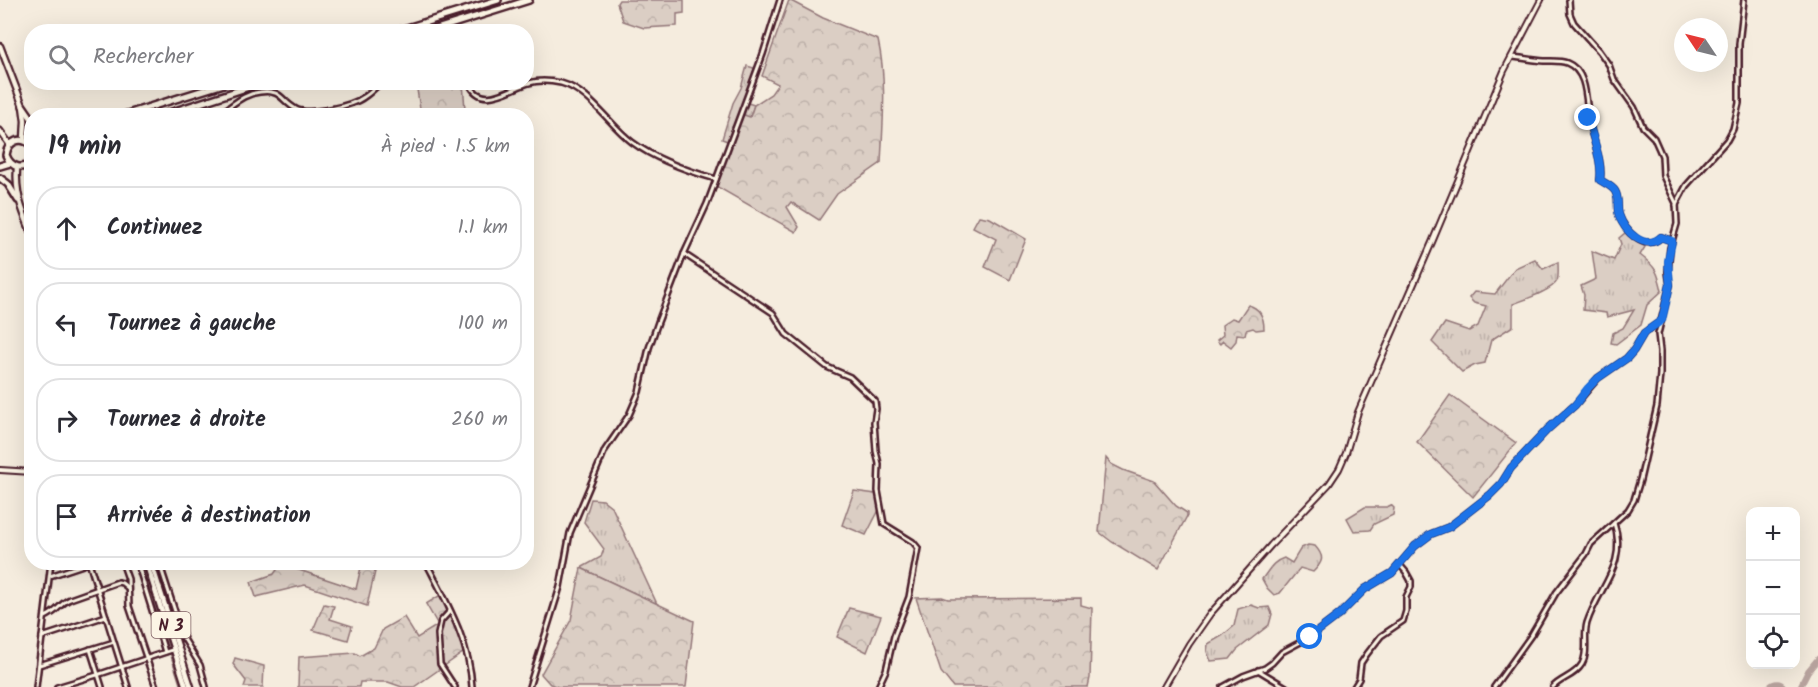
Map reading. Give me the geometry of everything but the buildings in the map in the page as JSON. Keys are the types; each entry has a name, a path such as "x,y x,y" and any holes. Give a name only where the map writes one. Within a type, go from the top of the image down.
{"highway":[{"path":"420,24 498,0"},
{"path":"452,24 529,0"},
{"path":"147,108 204,90"},
{"path":"184,108 240,90"},
{"path":"24,140 16,140 3,152 10,162 17,167 24,167"},
{"path":"0,166 10,162"},
{"path":"0,178 8,184 18,200"}],"main road":[{"path":"0,46 24,114"},
{"path":"0,131 10,145"},
{"path":"17,167 15,183 24,215"},
{"name":"N 3","path":"151,570 186,687"},
{"name":"N 3","path":"176,649 191,687"}],"street":[{"path":"528,687 560,587 570,533 605,450 629,415 639,392 649,348 764,54 780,0"},
{"path":"1164,687 1215,608 1329,484 1339,469 1358,412 1512,57 1541,0"},
{"path":"1494,687 1532,634 1552,599 1592,544 1631,505 1643,470 1657,406 1660,351 1658,334 1670,285 1668,261 1677,224 1676,203 1663,176 1662,156 1654,138 1643,127 1634,107 1614,79 1609,65 1574,23 1570,14 1569,0"},
{"path":"1676,206 1686,186 1734,129 1739,103 1739,44 1744,0"},
{"path":"1512,57 1559,61 1568,63 1577,71 1587,102 1588,118 1596,144 1600,180 1613,188 1618,199 1619,214 1634,237 1645,243 1657,241 1661,237 1672,241"},
{"path":"534,82 551,82 574,88 634,144 682,168 716,180"},
{"path":"329,108 357,101 371,90"},
{"path":"474,90 479,96 489,96 514,90"},
{"path":"226,108 242,97 261,91 278,94 295,108"},
{"path":"684,254 773,313 786,334 827,367 850,377 875,401 876,451 884,524 913,542 918,548 909,597 894,636 886,670 878,687"},
{"path":"1223,687 1270,665 1282,652 1310,637 1339,615 1365,589 1392,573 1415,546 1431,534 1449,527 1490,495 1501,484 1511,468 1548,429 1575,405 1588,388 1598,378 1627,358 1644,333 1662,320"},
{"path":"0,470 24,472"},
{"path":"1553,687 1574,673 1585,658 1588,622 1616,564 1617,542 1614,523"},
{"path":"1354,687 1359,679 1361,663 1367,654 1382,636 1403,621 1411,581 1400,565"},
{"path":"36,687 50,570"},
{"path":"50,576 68,570"},
{"path":"92,570 128,687"},
{"path":"125,570 128,579 129,606 156,687"},
{"path":"139,570 165,652"},
{"path":"162,570 184,639 200,665 206,687"},
{"path":"430,570 460,633 472,687"},
{"path":"45,617 56,612 64,602 118,582 128,588"},
{"path":"450,611 441,621 438,634 441,667 455,687"},
{"path":"42,637 106,615"},
{"path":"39,665 114,642"},
{"path":"60,687 176,649"},
{"path":"90,650 102,687"},
{"path":"1258,670 1286,687"},
{"path":"1233,682 1233,687"}],"green space":[{"path":"619,0 684,0 684,13 677,14 677,26 644,28 623,21 617,3"},
{"path":"789,0 823,18 878,40 883,86 881,163 837,194 819,220 791,202 787,207 799,227 796,232 714,185 741,114 750,117 754,105 771,94 778,84 762,76"},
{"path":"747,66 757,69 745,102 754,105 750,117 730,142 722,139"},
{"path":"417,90 464,90 465,108 420,108"},
{"path":"979,216 990,218 1026,239 1010,280 985,267 996,239 973,227"},
{"path":"1625,233 1645,247 1640,255 1655,270 1662,291 1647,305 1641,325 1616,344 1611,343 1613,333 1623,328 1634,310 1607,317 1606,313 1583,310 1584,295 1581,286 1596,279 1592,251 1614,260 1621,244 1619,238"},
{"path":"1535,259 1543,269 1558,262 1557,281 1544,292 1513,304 1513,326 1491,340 1485,363 1462,372 1432,342 1445,323 1469,331 1478,326 1486,306 1474,303 1469,298 1474,292 1495,294 1515,268"},
{"path":"1248,305 1256,308 1260,314 1264,329 1253,328 1246,330 1245,335 1237,334 1236,341 1231,347 1223,341 1220,344 1217,340 1223,335 1222,325 1232,318 1238,320"},
{"path":"1450,395 1516,443 1473,497 1417,442"},
{"path":"1106,458 1111,464 1123,470 1154,481 1176,506 1187,513 1158,570 1099,532"},
{"path":"854,491 876,494 880,508 866,535 842,525"},
{"path":"591,499 603,500 612,507 657,604 581,568 601,557 604,549 584,522"},
{"path":"1391,505 1394,508 1393,515 1374,524 1370,530 1354,531 1347,518 1365,507"},
{"path":"1308,545 1315,546 1320,553 1319,565 1313,572 1300,568 1280,593 1274,595 1262,579 1272,566 1284,558 1292,563 1301,548"},
{"path":"581,568 694,621 686,687 558,687 550,684 541,674 571,620"},
{"path":"277,570 299,570 356,589 360,570 375,570 367,606 305,585 256,597 251,582 274,574"},
{"path":"442,594 467,650 414,687 402,687 388,682 360,682 359,687 298,687 299,657 355,653 360,656 374,648 383,629 404,617 417,638 438,625 426,604"},
{"path":"942,597 948,599 1081,598 1081,605 1092,608 1088,687 953,687 941,672 916,598"},
{"path":"324,604 334,606 330,619 352,626 348,640 313,630"},
{"path":"1251,605 1259,608 1269,607 1272,614 1269,625 1237,650 1230,659 1211,661 1207,652 1208,644 1234,626 1238,609"},
{"path":"849,608 881,616 867,652 837,637"},
{"path":"235,658 264,666 263,687 244,687 246,681 233,664"}],"waterway":[{"path":"144,570 181,687"},
{"path":"1800,687 1808,671 1818,659"},
{"path":"1769,687 1777,683 1784,687"}],"route":[{"path":"1310,637 1339,615 1365,589 1392,573 1415,546 1431,534 1449,527 1460,516 1490,495 1501,484 1511,468 1548,429 1575,405 1588,388 1598,378 1627,358 1644,333 1662,320 1670,285 1668,261 1672,241 1661,237 1657,241 1645,243 1630,232 1619,214 1616,193 1613,188 1600,180 1596,144 1588,118"}]}
